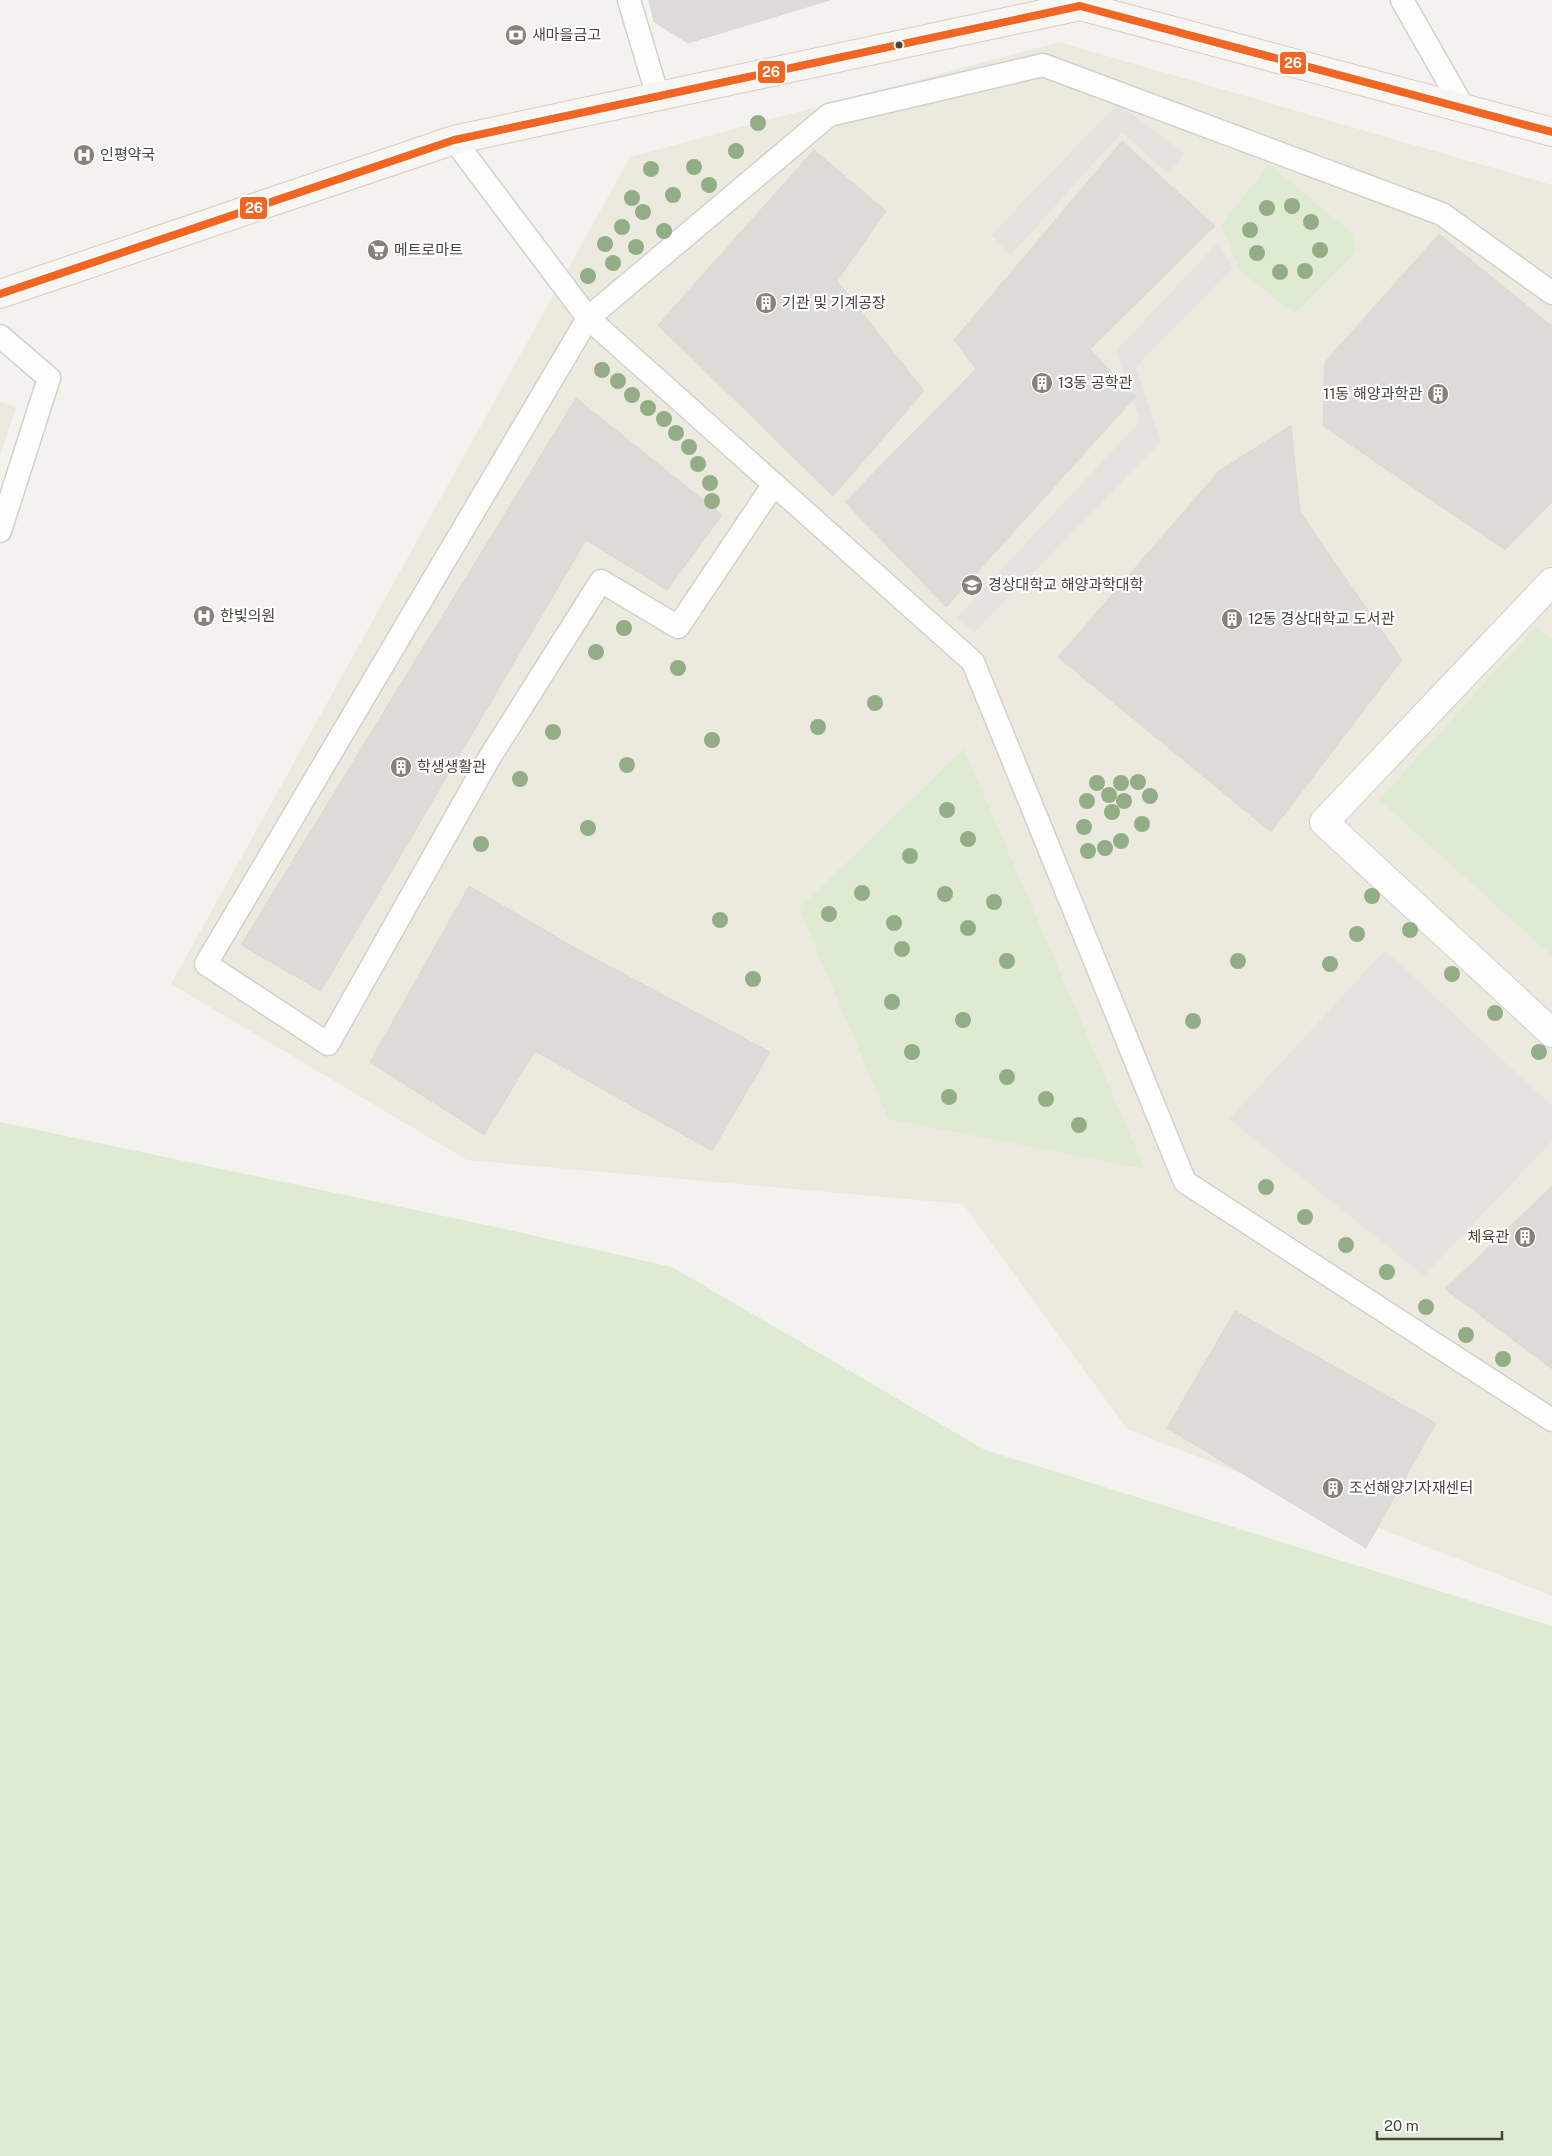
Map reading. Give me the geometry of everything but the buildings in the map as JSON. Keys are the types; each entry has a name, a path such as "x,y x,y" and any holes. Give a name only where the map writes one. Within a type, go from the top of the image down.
{"main road":[{"path":"0,294 454,140 1080,6 1552,132"}],"street":[{"path":"1552,582 1324,822 1552,1033"}],"lane":[{"path":"629,0 658,96"},
{"path":"1402,0 1464,109"},
{"path":"774,484 678,627 601,581 488,760 328,1044 206,964 588,318 829,115 1043,66 1442,214 1552,294"},
{"path":"454,140 588,318 973,662 1185,1182 1552,1420"},
{"path":"0,336 49,378 0,531"}],"shaded area":[{"name":"경상대학교 해양과학대학","path":"1059,42 1552,185 1552,1596 1127,1429 963,1204 467,1160 171,984 630,157"},
{"path":"1118,103 1185,154 1168,174 1122,132 1011,255 991,235"},
{"path":"1218,242 1233,268 1136,367 1161,442 975,632 956,618 1140,421 1116,351"},
{"path":"0,402 16,407 0,456"},
{"path":"1385,950 1552,1106 1552,1141 1424,1276 1229,1119"}],"green space":[{"path":"1269,164 1352,233 1356,252 1295,314 1240,271 1221,225"},
{"path":"1535,627 1552,640 1552,956 1379,800"},
{"path":"964,749 1145,1169 888,1119 799,908"},
{"path":"0,1122 491,1226 672,1267 985,1450 1552,1626 1552,2156 0,2156"}],"transit line":[{"name":"26","path":"0,294 454,140 1080,6 1552,132"}],"place":[{"name":"새마을금고","path":"516,35"},
{"name":"인평약국","path":"84,155"},
{"name":"메트로마트","path":"378,250"},
{"name":"기관 및 기계공장","path":"766,303"},
{"name":"13동 공학관","path":"1042,383"},
{"name":"11동 해양과학관","path":"1438,394"},
{"name":"경상대학교 해양과학대학","path":"972,585"},
{"name":"한빛의원","path":"204,616"},
{"name":"12동 경상대학교 도서관","path":"1232,619"},
{"name":"학생생활관","path":"401,767"},
{"name":"체육관","path":"1525,1237"},
{"name":"조선해양기자재센터","path":"1333,1488"}]}
